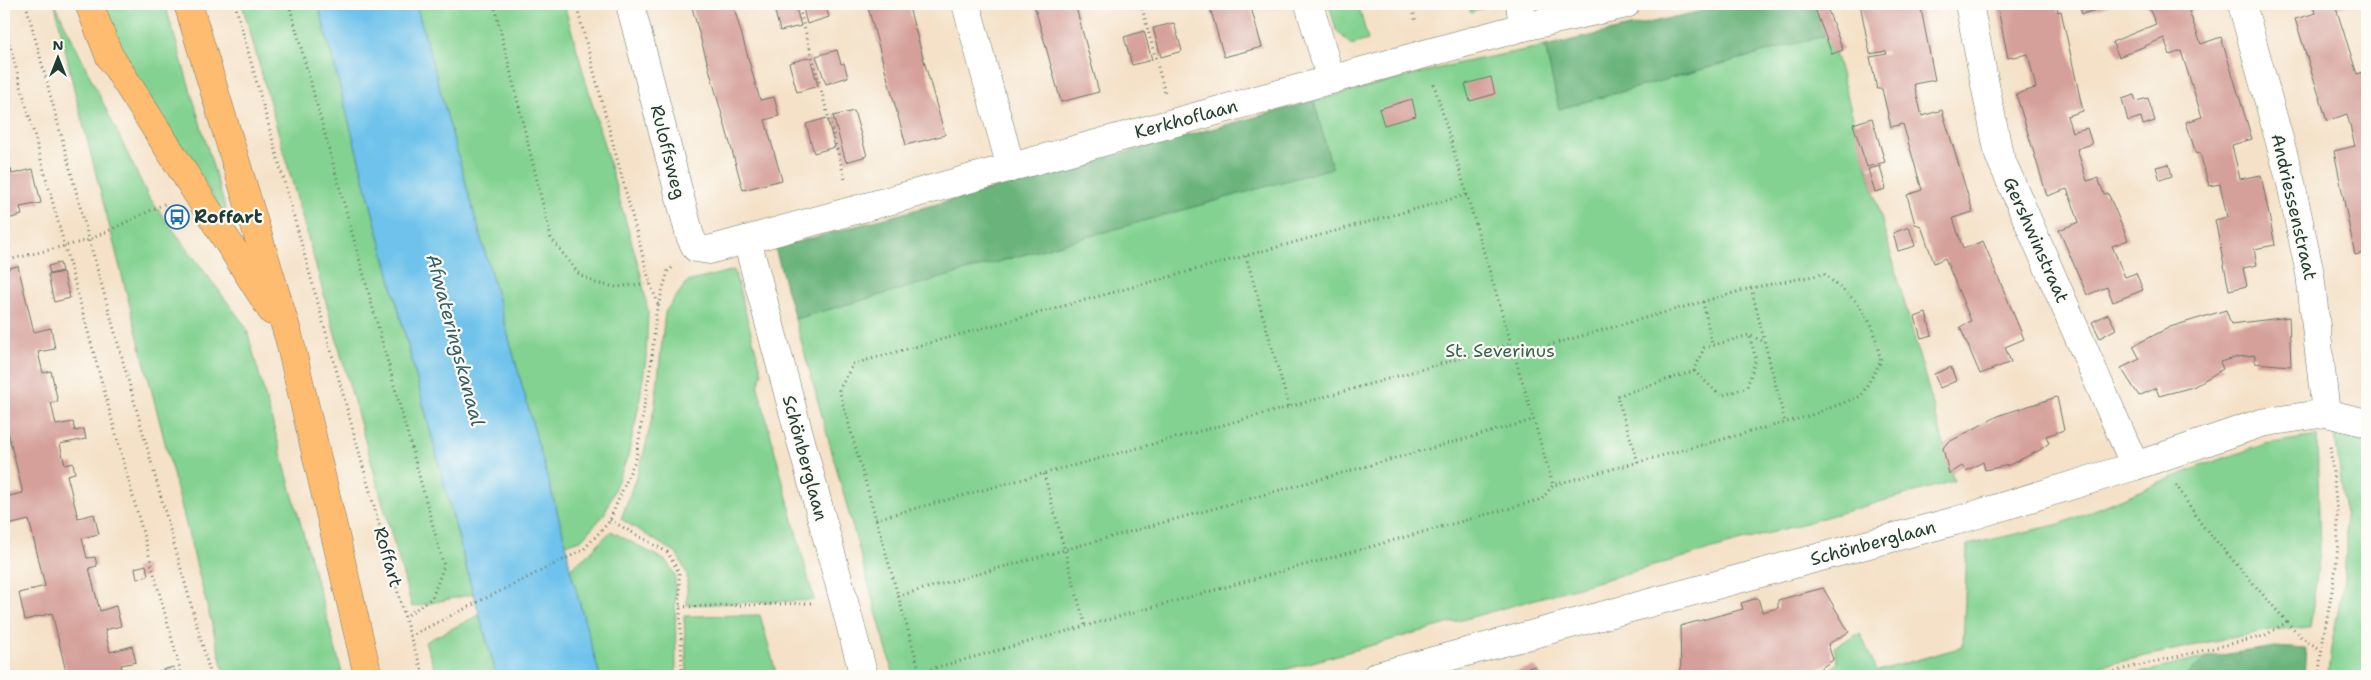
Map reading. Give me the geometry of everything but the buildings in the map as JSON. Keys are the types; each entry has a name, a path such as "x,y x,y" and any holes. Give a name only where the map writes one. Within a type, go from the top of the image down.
{"main road":[{"path":"89,4 109,55 289,338"},
{"path":"188,4 289,338 368,676"}],"street":[{"name":"Ruloffsweg","path":"630,4 690,236 696,248"},
{"path":"966,4 1011,168"},
{"path":"1309,4 1331,80"},
{"name":"Kerkhoflaan","path":"747,240 1425,54 1522,16 1626,4"},
{"name":"Gershwinstraat","path":"1969,4 1999,155 2147,462"},
{"name":"Andriessenstraat","path":"2242,4 2290,179 2310,274 2326,413"},
{"path":"696,248 709,250 747,240"},
{"name":"Schönberglaan","path":"747,240 864,676"},
{"name":"Schönberglaan","path":"1377,676 1946,523 2147,462 2261,423 2326,413 2367,423"}],"path":[{"path":"26,4 89,240 211,676"},
{"name":"Roffart","path":"235,4 410,636 424,676"},
{"path":"290,4 444,566 432,598 405,617"},
{"path":"494,4 551,238 578,273 595,283 616,287 650,283"},
{"path":"576,4 650,283 658,305"},
{"path":"798,4 853,211"},
{"path":"1141,4 1173,123"},
{"path":"1410,4 1552,485"},
{"path":"4,24 182,676"},
{"path":"4,261 89,240 194,189"},
{"path":"1466,194 853,364 839,390 920,672 1542,499 1552,485 1809,416 1861,396 1880,361 1873,327 1857,302 1824,274 1751,288 1514,355"},
{"path":"410,636 583,550 610,520 636,458 658,305 668,271 696,248"},
{"path":"1246,256 1289,407"},
{"path":"1751,288 1785,422"},
{"path":"1703,302 1712,345"},
{"path":"1638,462 1618,396 1694,371 1704,348 1712,345 1749,335 1765,342"},
{"path":"1694,371 1721,396 1747,387 1756,359 1749,335"},
{"path":"876,519 1289,407 1510,344"},
{"path":"2319,676 2320,649 2336,564 2338,524 2326,413"},
{"path":"898,596 1533,420"},
{"path":"2147,462 2287,622 2302,638 2320,649"},
{"path":"1044,474 1085,625"},
{"path":"610,520 666,552 679,572 682,676"},
{"path":"680,607 843,602"},
{"path":"2095,676 2264,636 2287,622"}],"green space":[{"path":"55,4 148,196 246,327 343,676 225,676 73,85"},
{"path":"98,4 165,4 230,224 103,23"},
{"path":"242,4 318,4 473,594 412,607"},
{"path":"416,4 564,4 641,275 648,312 646,358 639,405 628,456 604,515 581,540 566,544"},
{"path":"1329,4 1358,4 1368,40 1351,45 1336,30"},
{"path":"1468,4 1485,4 1485,7 1471,13"},
{"path":"1733,4 1821,4 1830,34 1559,109 1545,46"},
{"name":"St. Severinus","path":"1830,34 1954,481 1263,676 894,676 795,319 1331,168 1314,101 1455,64 1545,46 1559,109"},
{"path":"1314,101 1332,168 795,319 775,248"},
{"path":"734,270 762,373 758,387 814,600 687,605 687,574 677,554 621,519 642,460 655,406 665,312 687,282"},
{"path":"2335,435 2367,441 2367,676 2328,676 2346,550 2343,500"},
{"path":"2317,436 2320,551 2310,628 2277,629 2056,676 1820,676 1838,663 1834,647 1860,633 1877,671 1963,647 1967,545 2060,524 2201,466 2265,444"},
{"path":"611,531 666,561 675,575 676,676 600,676 570,569"},
{"path":"479,615 497,676 437,676 425,642"},
{"path":"760,615 777,676 687,676 684,616"},
{"path":"2275,647 2306,649 2304,676 2185,676 2208,657"},
{"path":"2208,657 2185,676 2127,676"}],"water":[{"name":"Afwateringskanaal","path":"318,4 416,4 566,544 570,569 600,676 497,676 473,593"}],"place":[{"name":"Roffart","path":"177,217"}]}
